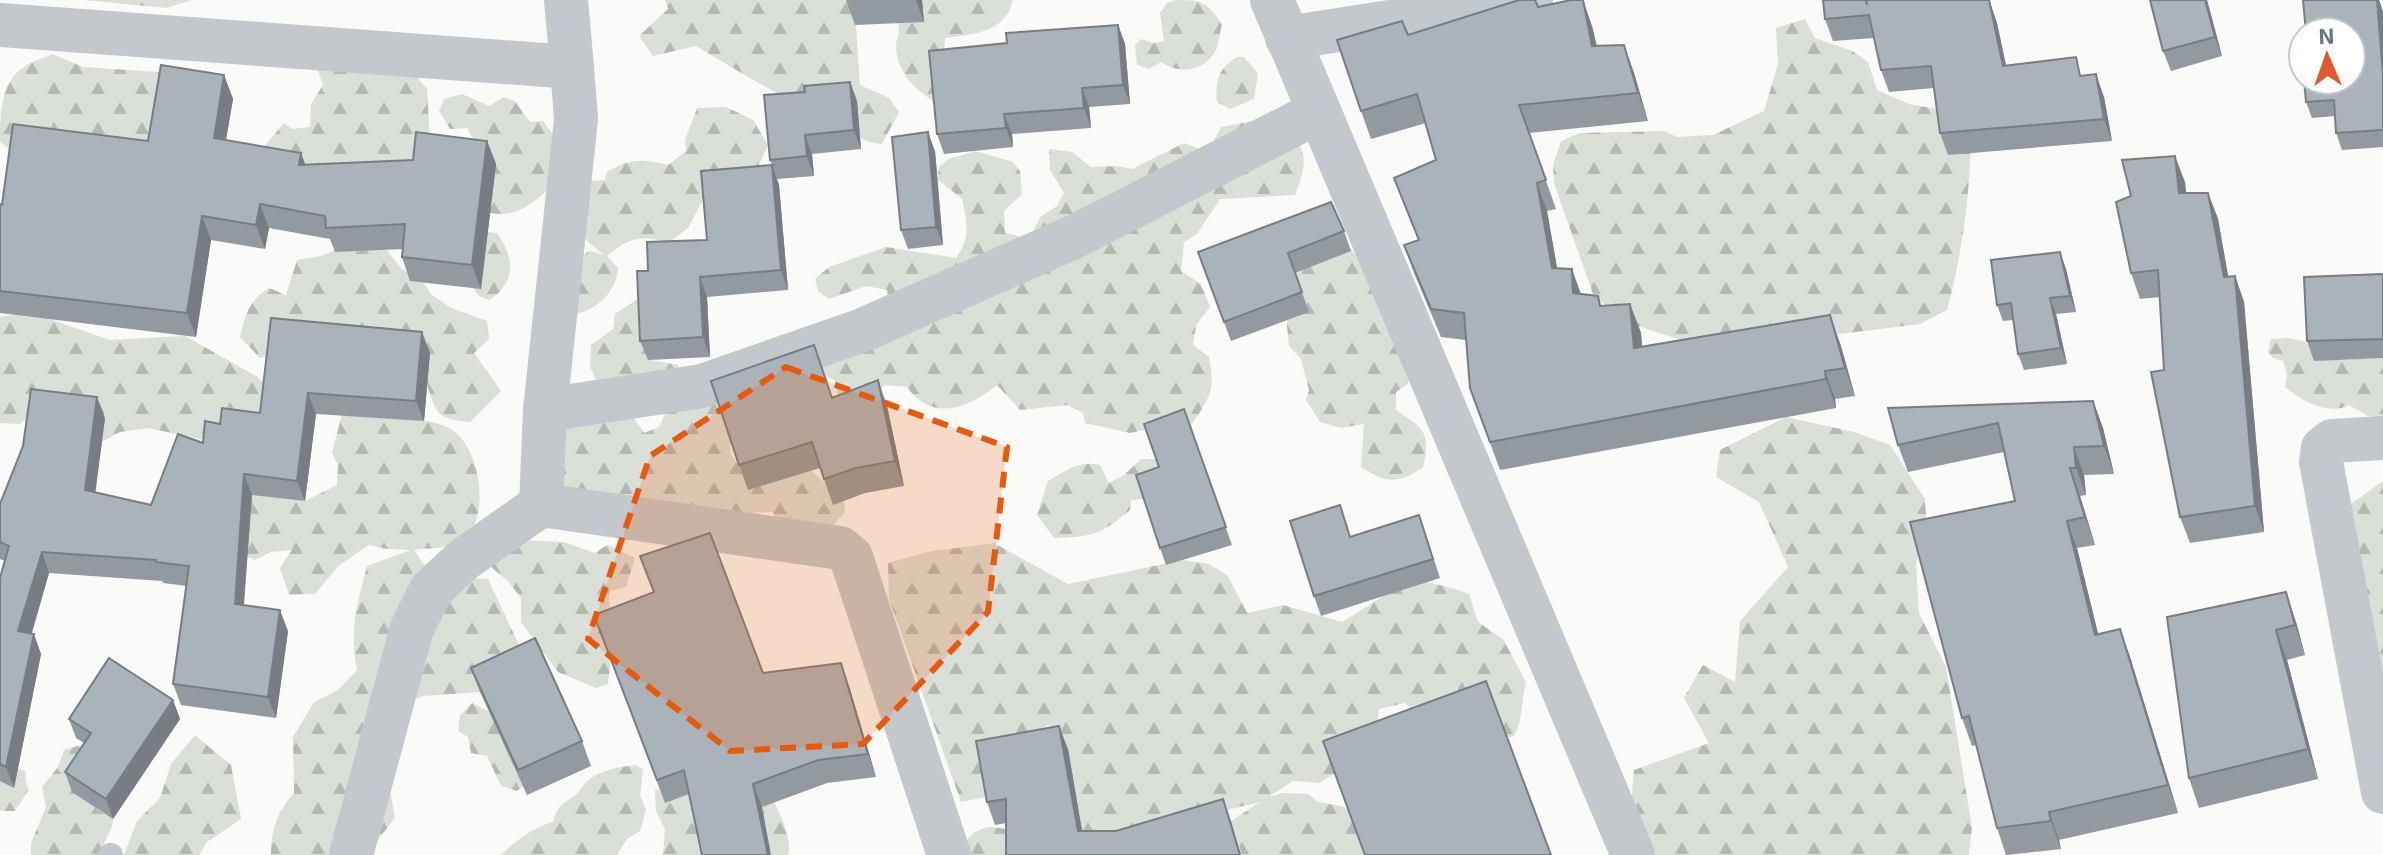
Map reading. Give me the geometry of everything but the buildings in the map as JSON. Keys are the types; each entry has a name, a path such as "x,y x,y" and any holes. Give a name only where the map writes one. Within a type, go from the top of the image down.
{"street":[{"path":"541,505 545,410 576,119 566,0"},
{"path":"1531,0 1279,19 1633,855"},
{"path":"2,28 572,67"},
{"path":"545,410 702,386 863,330 1076,236 1318,112"},
{"path":"2383,438 2332,441 2323,448 2321,462 2383,792"},
{"path":"351,855 412,628 431,590 463,560 541,505 840,548 851,557 949,855"}],"highlighted area":[{"path":"786,367 1007,447 988,612 863,744 730,751 588,639 650,456"}],"green space":[{"path":"84,0 191,0 167,8"},
{"path":"665,0 849,0 856,25 860,85 889,98 899,112 882,144 859,137 783,97 696,46 653,56 639,36 668,9"},
{"path":"894,0 1013,0 1009,11 996,25 977,33 945,38 940,105 909,81 900,64"},
{"path":"1177,0 1199,2 1217,17 1222,24 1216,50 1205,63 1192,69 1176,69 1161,62 1149,69 1137,65 1135,45 1141,39 1153,43 1164,41 1160,13 1167,3"},
{"path":"1805,19 1815,38 1852,51 1868,62 1877,90 1909,104 1959,113 1971,127 1965,219 1947,310 1920,324 1711,350 1620,320 1593,294 1554,183 1553,165 1561,141 1580,133 1664,131 1677,137 1713,135 1764,111 1778,64 1776,28"},
{"path":"53,54 83,67 173,73 166,155 14,152 0,142 3,100 10,81 27,65"},
{"path":"1237,57 1244,57 1258,74 1254,99 1230,109 1217,102 1217,87 1222,71"},
{"path":"318,70 411,70 427,89 430,140 438,158 356,195 263,148 284,123 292,129 310,127 311,104 323,85"},
{"path":"462,94 489,106 504,97 515,101 530,122 543,121 560,144 559,178 520,210 490,213 476,185 480,145 468,128 450,129 439,111 444,99"},
{"path":"726,107 753,120 768,145 759,165 741,188 708,191 688,228 668,243 636,239 607,256 618,268 614,284 599,303 576,314 561,267 590,251 604,255 587,241 580,230 580,182 605,180 607,172 630,162 668,165 686,151 685,140 697,108"},
{"path":"1277,116 1299,144 1304,160 1295,195 1220,199 1197,234 1184,242 1181,271 1201,284 1210,307 1196,325 1193,345 1209,357 1211,386 1191,426 1161,426 1130,433 1085,423 1083,413 1067,405 1020,410 997,385 974,400 951,408 928,405 907,387 885,385 873,397 839,398 834,380 809,369 889,305 887,290 866,286 829,299 818,291 815,279 829,267 886,247 956,258 966,236 966,223 962,199 937,179 939,167 948,159 976,151 1013,162 1020,171 1022,194 1004,211 1005,233 1030,239 1040,217 1057,206 1064,193 1050,170 1049,149 1072,152 1091,167 1132,169 1184,143 1208,152 1221,127"},
{"path":"1289,219 1347,245 1366,267 1408,369 1408,384 1396,392 1396,410 1414,422 1426,439 1423,467 1406,477 1385,479 1361,467 1364,424 1341,428 1320,422 1306,400 1309,390 1301,359 1289,346 1287,326"},
{"path":"488,232 497,233 503,242 510,270 504,286 489,300 479,296 465,278"},
{"path":"360,238 386,249 402,269 423,282 432,295 451,308 487,321 489,339 474,353 501,391 470,422 440,414 427,384 289,348 260,358 240,337 246,315 257,298 269,288 286,295 297,260 322,256"},
{"path":"636,300 645,302 651,360 679,365 672,373 597,382 590,367 591,345 613,329 615,314"},
{"path":"12,315 49,319 110,340 185,336 258,377 273,396 272,407 205,440 148,428 120,432 102,442 104,418 39,410 19,424 0,423 0,317"},
{"path":"2271,339 2303,341 2331,360 2383,358 2383,418 2368,416 2349,405 2324,408 2285,387 2287,374 2283,361 2273,358 2268,352"},
{"path":"696,399 720,404 731,439 730,453 740,467 811,470 844,501 845,512 827,532 776,526 773,512 558,501 568,413 630,412 644,433 659,427 667,410"},
{"path":"342,414 436,423 458,435 468,448 474,463 480,499 472,530 456,543 414,550 432,576 488,579 521,649 514,676 480,692 423,696 390,710 390,790 395,818 366,855 271,855 276,822 294,793 293,737 314,702 338,690 357,670 354,629 367,566 411,550 369,545 338,566 315,594 289,595 280,568 292,550 271,552 255,560 231,550 232,492 305,501 337,485 338,465 332,453"},
{"path":"1786,417 1854,432 1890,445 1925,499 1927,530 1916,564 1919,613 1946,667 1972,828 1969,855 1645,855 1630,817 1634,770 1709,743 1684,698 1703,665 1735,682 1740,621 1788,567 1759,502 1716,477 1720,450"},
{"path":"1141,459 1156,459 1163,477 1144,499 1131,500 1130,510 1103,530 1078,537 1054,538 1037,515 1048,481 1066,470 1085,464 1100,465 1109,483 1124,475"},
{"path":"2383,481 2383,701 2351,504"},
{"path":"520,540 564,542 595,553 607,545 635,558 626,587 609,591 612,653 608,684 596,688 558,672 521,622 521,598 508,581 492,568 490,558"},
{"path":"994,543 1068,584 1183,560 1209,564 1228,576 1247,613 1283,605 1342,622 1382,597 1400,579 1435,584 1469,594 1478,622 1503,639 1526,682 1519,725 1513,737 1452,736 1420,717 1405,703 1379,709 1375,746 1320,783 1293,781 1269,797 1282,793 1308,794 1318,802 1342,806 1356,815 1368,855 1242,855 1231,821 1260,802 1170,824 1145,822 1130,831 1090,839 1079,827 1049,725 1000,745 986,797 961,802 889,599 888,563 927,552"},
{"path":"472,703 488,711 501,725 524,772 523,786 517,791 501,786 487,756 471,753 468,737 458,731 460,715"},
{"path":"195,735 231,765 241,819 207,842 199,855 124,855 137,821 160,798 171,764"},
{"path":"84,744 97,809 113,819 112,827 98,855 31,855 31,843 46,807 42,787 58,767 64,750"},
{"path":"0,760 25,771 28,791 15,811 0,811"},
{"path":"636,765 643,769 640,795 646,810 640,831 627,839 617,855 501,855 525,835 553,822 560,807 591,778 610,770"},
{"path":"655,790 770,794 787,832 788,855 663,855 665,829 656,811"},
{"path":"991,827 1016,830 1033,855 961,855 971,836"}]}
